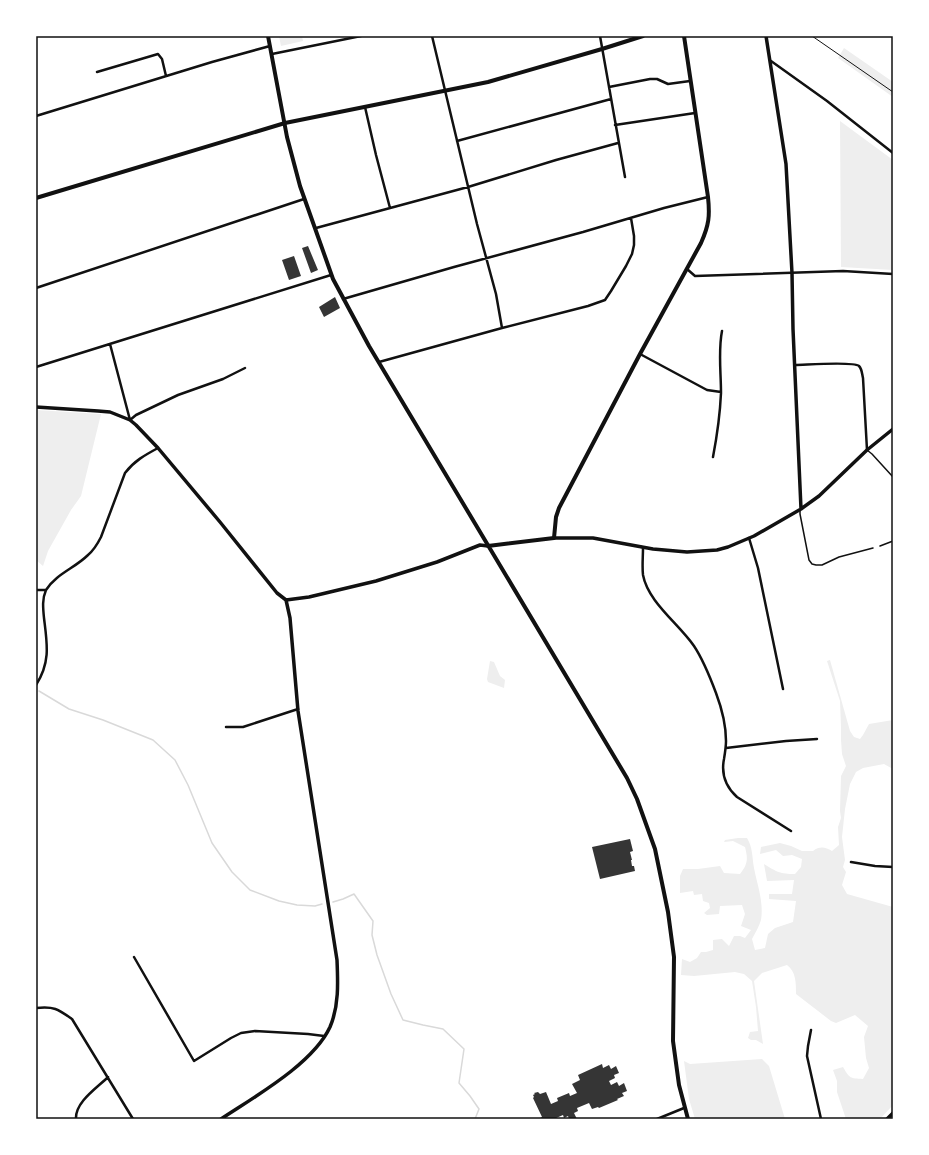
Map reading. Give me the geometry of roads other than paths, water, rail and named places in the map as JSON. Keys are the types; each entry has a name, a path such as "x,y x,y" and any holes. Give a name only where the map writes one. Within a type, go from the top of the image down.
{"main road":[{"path":"268,36 292,157 332,275 343,299 362,335 627,778 637,799 655,849 673,946 673,1042 678,1079 684,1108 688,1119"},
{"path":"36,198 285,123 503,78 643,36"},
{"path":"488,546 554,538 556,518 559,508 640,354 701,243 707,229 709,214 708,197 684,36"}],"street":[{"path":"271,54 361,36"},
{"path":"432,36 468,187 496,294 502,328"},
{"path":"600,36 625,177"},
{"path":"766,36 786,164 792,273 801,508"},
{"path":"36,116 212,62 270,46"},
{"path":"97,72 158,54 162,59 166,76"},
{"path":"769,60 827,101 893,153"},
{"path":"608,86 657,79 668,84 691,81"},
{"path":"457,141 611,99"},
{"path":"365,107 390,208"},
{"path":"615,124 696,112"},
{"path":"316,228 468,187 618,143"},
{"path":"343,299 664,208 708,197"},
{"path":"36,288 305,199"},
{"path":"379,362 588,306 605,300 632,254 634,236 631,218"},
{"path":"687,268 695,276 843,271 893,274"},
{"path":"36,367 332,275"},
{"path":"713,457 720,418 721,392 719,344 722,331"},
{"path":"110,344 130,420"},
{"path":"640,354 707,390 721,392"},
{"path":"795,365 855,364 859,366 862,371 863,378 867,450"},
{"path":"130,420 178,395 223,379 245,368"},
{"path":"36,407 110,412 130,420 158,448 277,593 286,600 309,597 376,581 438,562 480,545 488,546"},
{"path":"554,538 593,538 643,548 687,552 716,550 728,547 749,538 819,496 867,450 893,429"},
{"path":"36,685 43,673 47,659 43,606 43,597 46,590 52,581 89,555 101,537 126,473 141,457 158,448"},
{"path":"749,538 758,568 783,689"},
{"path":"643,548 643,576 648,587 664,611 694,646 708,673 723,715 726,748 723,760 723,771 724,777 731,792 748,805 791,830"},
{"path":"36,590 46,590"},
{"path":"221,1119 290,1072 317,1048 329,1027 338,996 337,960 298,710 290,618 286,600"},
{"path":"226,727 243,727 298,710"},
{"path":"726,748 817,739"},
{"path":"851,862 893,867"},
{"path":"134,957 194,1061 241,1033 255,1031 324,1036"},
{"path":"36,1008 47,1007 59,1010 72,1019 133,1119"},
{"path":"811,1030 807,1056 821,1119"},
{"path":"76,1119 75,1114 81,1102 108,1077"},
{"path":"657,1119 684,1108"},
{"path":"888,1119 893,1113"}],"lane":[{"path":"867,450 893,477"},
{"path":"801,508 800,514 809,560 812,564 816,566 822,565 839,557 874,548"},
{"path":"880,546 893,541"}],"waterway":[{"path":"39,691 69,709 103,720 153,740 175,760 188,785 212,843 232,872 250,890 279,901 297,905 315,906 322,904"},
{"path":"333,902 354,894 373,921 372,935 377,955 391,994 403,1020 443,1029 464,1049 459,1083 479,1109 475,1119"}]}
